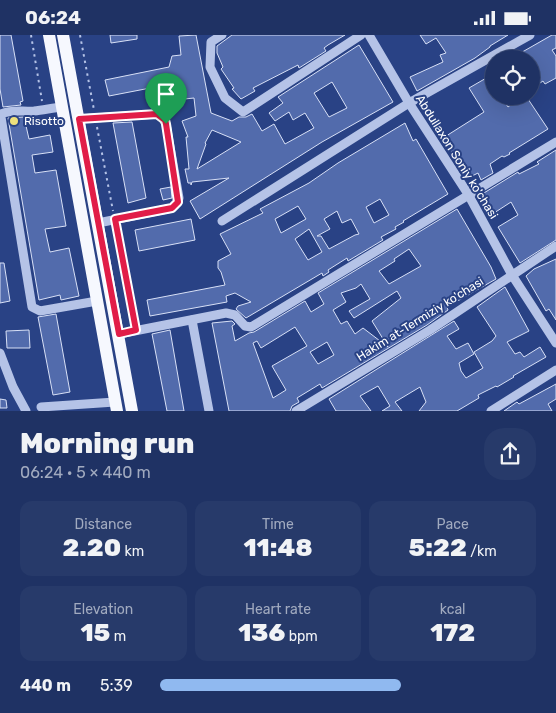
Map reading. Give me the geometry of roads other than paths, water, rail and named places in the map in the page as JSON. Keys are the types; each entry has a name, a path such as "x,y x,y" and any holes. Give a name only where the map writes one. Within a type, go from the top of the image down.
{"main road":[{"path":"49,35 116,406"},
{"path":"63,35 132,411"}],"street":[{"path":"222,35 212,42 210,67 225,98 243,111 361,35"},
{"name":"Abdullaxon Soniy ko'chasi","path":"369,35 409,103 468,194 512,275 556,343"},
{"path":"222,221 409,103 530,35"},
{"path":"62,107 31,111 19,110 1,114 32,307 40,311 97,301"},
{"path":"79,119 157,114 165,120 166,124 178,202 172,208 98,223"},
{"path":"119,334 226,313 235,315 245,327 251,327 556,142"},
{"name":"Hakim at-Termiziy ko'chasi","path":"296,411 430,330 556,246"},
{"path":"192,320 209,411"},
{"path":"0,353 13,387 26,411"},
{"path":"491,411 556,369"},
{"path":"41,407 116,406"}],"place":[{"name":"Risotto","path":"14,121"}]}
